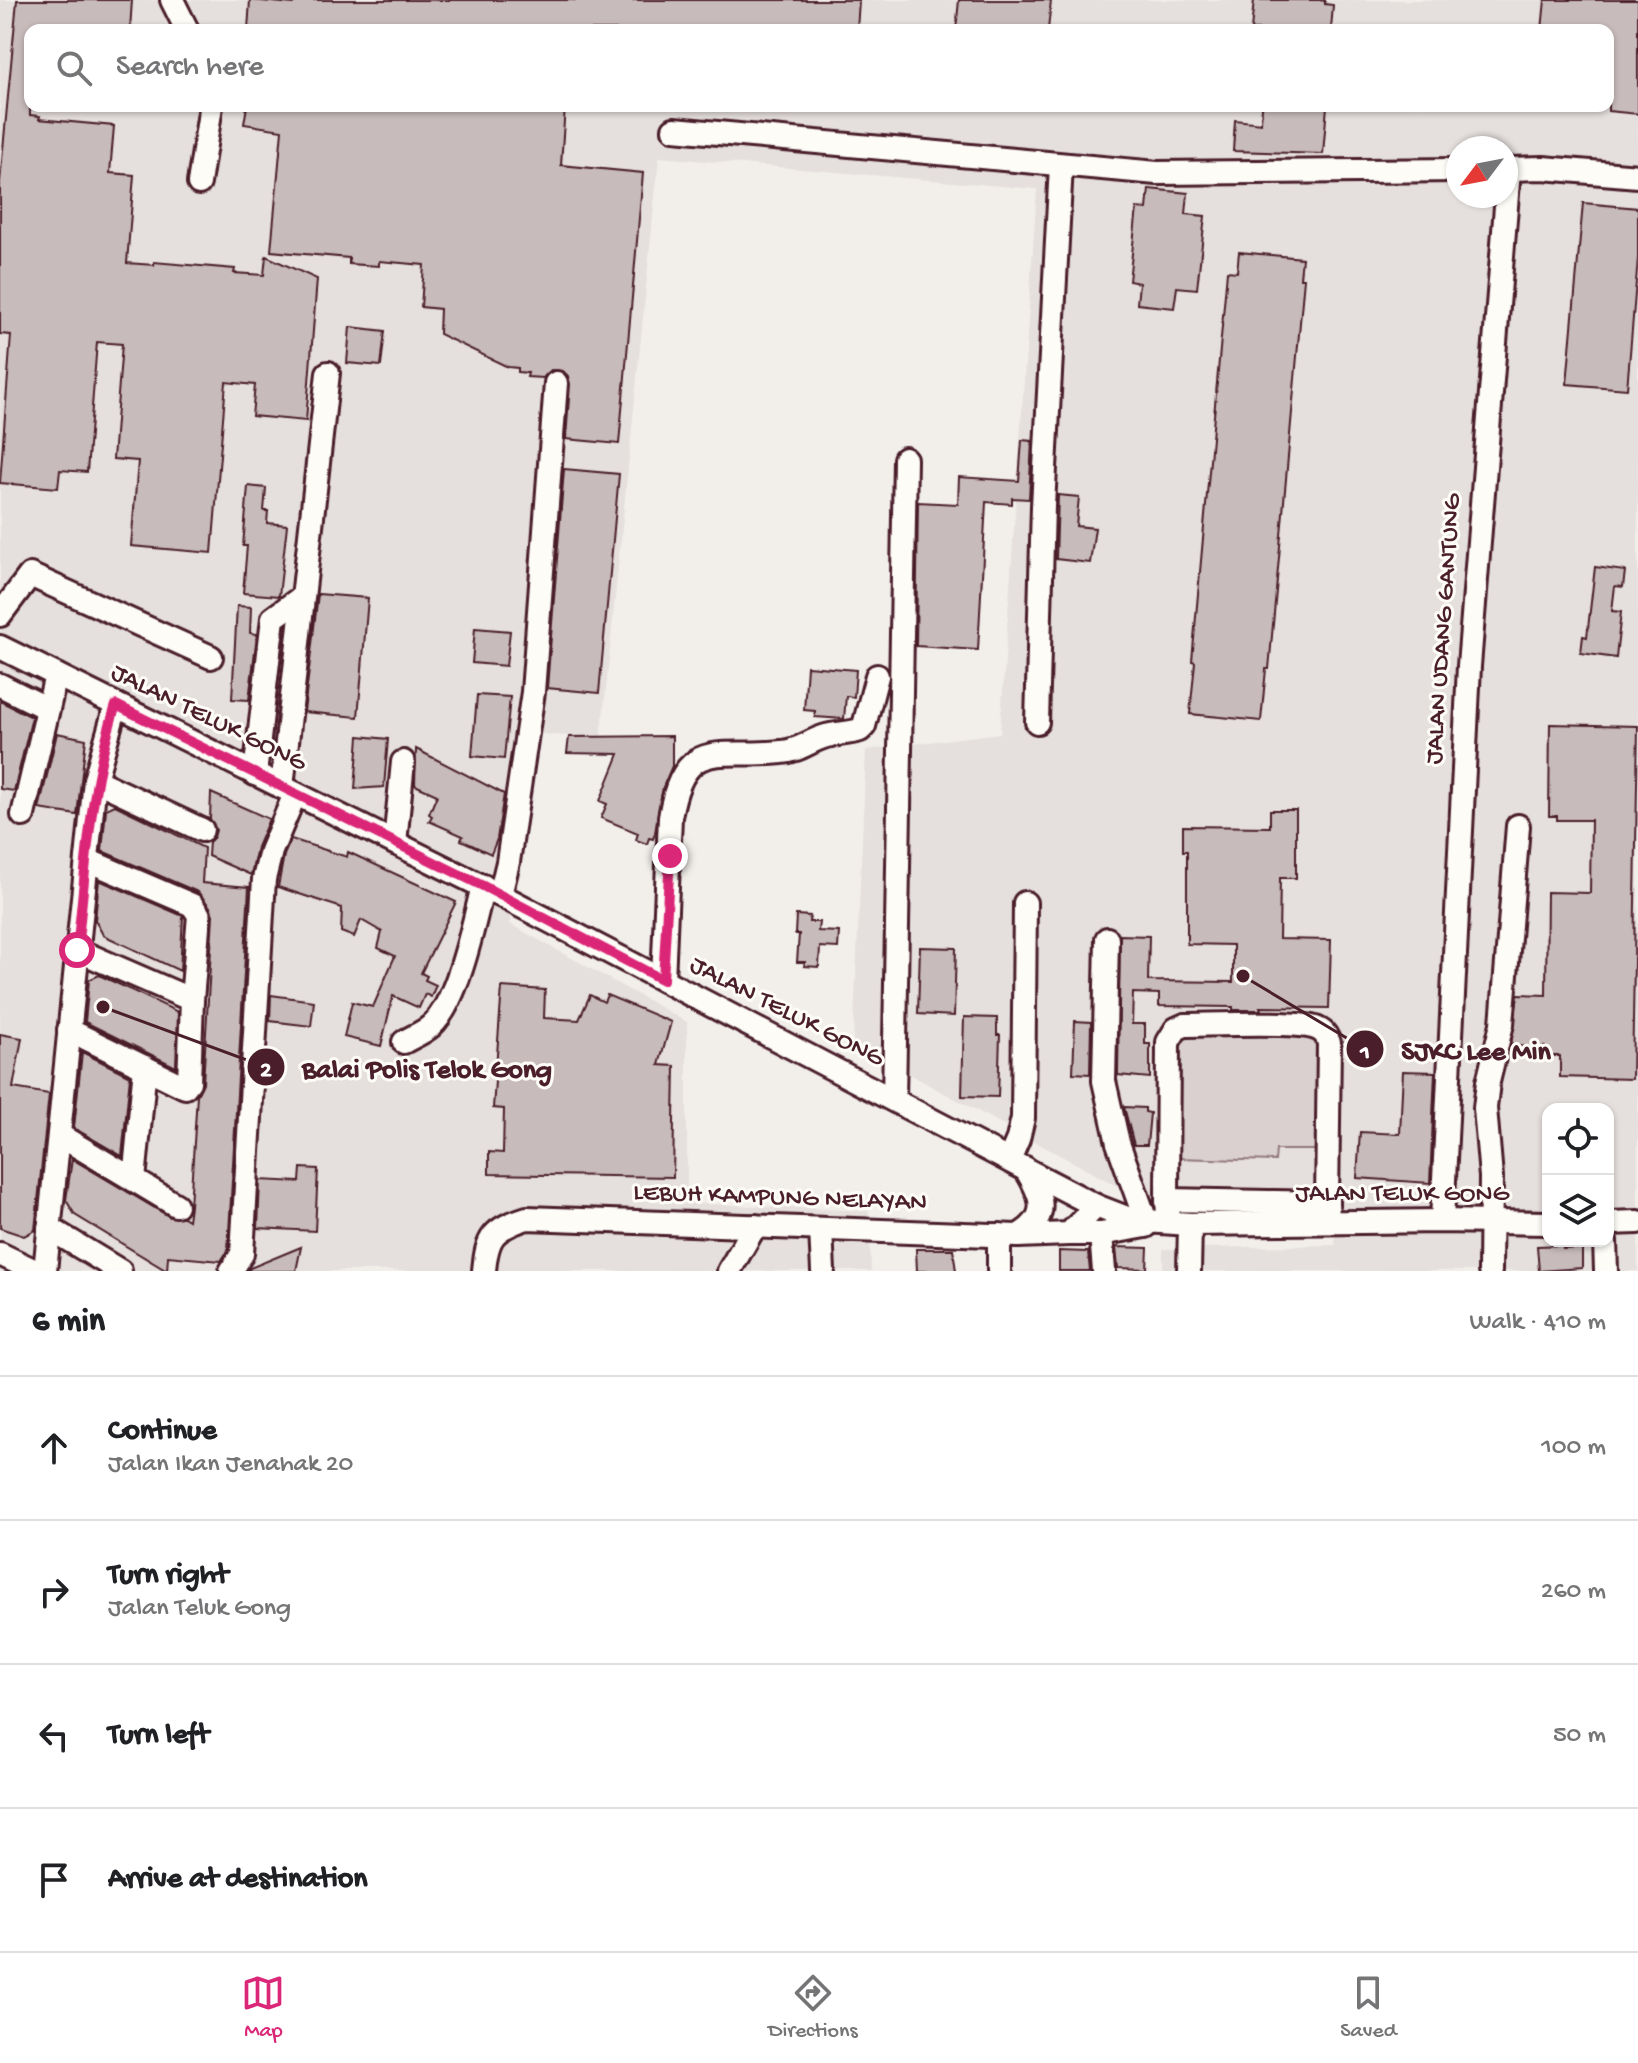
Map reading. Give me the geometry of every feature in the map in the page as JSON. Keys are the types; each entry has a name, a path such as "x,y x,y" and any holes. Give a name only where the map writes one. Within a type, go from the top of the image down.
{"street":[{"path":"172,0 184,24"},
{"path":"199,183 210,112"},
{"path":"674,129 1061,165 1195,174 1446,170"},
{"path":"1037,722 1043,506 1061,165"},
{"name":"JALAN UDANG GANTUNG","path":"1518,169 1543,168 1638,176"},
{"name":"JALAN UDANG GANTUNG","path":"1442,1221 1469,666 1505,208"},
{"path":"231,1271 242,1254 264,879 289,790 302,597 328,373"},
{"path":"404,1042 429,1029 446,1008 472,930 508,862 533,692 556,383"},
{"path":"894,1100 905,459"},
{"path":"0,615 30,575 211,657"},
{"path":"255,774 273,618 302,597"},
{"name":"JALAN TELUK GONG","path":"0,647 491,890 1096,1206 1127,1218 1327,1213 1442,1221 1542,1223"},
{"path":"23,815 56,675"},
{"path":"663,980 670,817 676,792 688,767 714,754 788,751 821,737 860,730 864,726 877,676"},
{"path":"0,685 48,709"},
{"path":"45,1271 95,780 116,705"},
{"path":"395,843 403,762"},
{"path":"95,780 202,830"},
{"path":"1490,1271 1492,1223 1485,1108 1502,1024 1518,826"},
{"path":"69,1030 185,1087 189,1082 199,915 192,905 87,860"},
{"path":"999,1271 1009,1235 1034,1224 1041,1210 1039,1195 1017,1164 1024,1104 1025,903"},
{"path":"1107,939 1104,1081 1118,1143 1167,1218 1189,1271"},
{"path":"77,950 192,1000"},
{"path":"1185,1025 1300,1025 1320,1029 1329,1043 1327,1213 1167,1218 1168,1042 1173,1033 1185,1025"},
{"path":"134,1180 145,1067"},
{"path":"59,1135 176,1205"},
{"path":"1069,1234 1096,1206"},
{"name":"LEBUH KAMPUNG NELAYAN","path":"484,1271 487,1245 496,1231 527,1218 1009,1235 1101,1234 1167,1218"},
{"path":"1614,1223 1638,1222"},
{"path":"729,1271 755,1226"},
{"path":"49,1228 120,1271"},
{"path":"821,1229 823,1271"},
{"path":"1101,1234 1104,1271"},
{"path":"1605,1247 1606,1271"},
{"path":"0,1254 35,1271"}],"shaded area":[{"path":"0,0 1638,0 1638,1271 1163,1271 1163,1249 1335,1245 1337,1206 1151,1204 853,1044 866,750 1000,733 1037,189 659,157 601,738 538,734 520,875 510,924 687,1022 687,1203 869,1211 871,1271 0,1271"},
{"path":"1190,1029 1309,1031 1318,1039 1317,1150 1276,1150 1275,1161 1177,1158 1180,1037"}],"building":[{"path":"17,0 132,0 130,24 24,24 24,112 40,116 39,119 114,126 110,173 134,175 127,263 154,265 154,262 235,269 234,273 264,275 266,256 317,279 306,421 252,416 255,385 226,382 212,553 131,546 138,461 113,459 122,344 97,342 87,472 60,470 58,488 0,483 11,335 0,334 0,182"},
{"path":"250,0 293,4 294,0 859,0 857,24 248,24"},
{"path":"959,0 1051,0 1049,24 957,24"},
{"path":"1254,0 1325,0 1325,4 1333,5 1331,24 1252,24"},
{"path":"1545,0 1638,0 1638,114 1614,112 1614,24 1543,24"},
{"path":"246,112 565,112 561,165 643,173 619,444 566,439 570,384 563,371 551,370 543,378 527,377 528,373 518,372 518,368 508,367 439,334 440,309 421,307 424,265 379,261 379,266 349,264 349,258 271,251 282,130 244,124"},
{"path":"1262,112 1326,112 1323,154 1233,151 1235,120 1261,123"},
{"path":"1149,189 1188,193 1186,214 1205,216 1197,289 1177,287 1174,308 1137,304 1139,283 1129,281 1137,208 1147,209"},
{"path":"1583,203 1638,208 1638,258 1627,389 1567,384"},
{"path":"1239,252 1302,258 1300,278 1304,278 1269,669 1266,669 1261,721 1190,714 1195,662 1192,661 1227,271 1237,272"},
{"path":"350,327 385,331 381,366 347,363"},
{"path":"1022,440 1032,441 1029,499 1012,498 1012,504 986,502 978,650 916,646 918,502 958,504 959,477 1019,481"},
{"path":"564,469 619,474 599,693 547,688"},
{"path":"248,486 266,488 264,511 268,511 267,523 287,525 279,596 243,593"},
{"path":"1058,495 1079,497 1076,526 1095,528 1090,563 1056,559"},
{"path":"1595,567 1625,571 1623,587 1615,586 1612,611 1621,612 1616,658 1581,653 1583,636 1587,637"},
{"path":"318,594 368,598 358,717 304,712"},
{"path":"237,606 251,607 250,633 257,634 249,700 232,699"},
{"path":"475,628 510,631 506,666 472,663"},
{"path":"807,666 856,670 854,697 846,696 844,719 815,717 815,711 804,710"},
{"path":"477,695 510,697 504,759 472,756"},
{"path":"0,701 32,717 14,791 0,789"},
{"path":"1550,724 1638,726 1632,1079 1560,1077 1560,1056 1545,1056 1545,1047 1511,1046 1518,994 1546,995 1547,892 1590,893 1591,820 1557,820 1557,816 1549,816"},
{"path":"57,733 86,739 77,815 39,809"},
{"path":"359,736 388,739 384,787 355,789"},
{"path":"672,736 672,766 663,787 655,833 647,844 636,840 638,833 601,818 607,804 600,801 619,754 567,753 569,737"},
{"path":"416,749 504,794 497,839 491,854 461,840 463,836 429,821 437,795 415,785"},
{"path":"211,793 269,819 257,847 251,875 208,856 209,842 216,830 210,819"},
{"path":"115,805 204,848 202,883 249,887 228,1250 221,1261 168,1256 167,1271 75,1215 66,1200 72,1159 170,1217 188,1220 190,1206 197,1095 203,1083 213,915 198,892 102,851 106,809"},
{"path":"1270,810 1296,810 1296,878 1280,878 1279,939 1331,940 1329,1008 1260,1007 1261,1010 1233,1010 1233,1007 1159,1006 1159,994 1133,993 1132,1024 1145,1024 1145,1044 1150,1044 1150,1078 1118,1075 1120,935 1149,936 1148,981 1233,982 1233,945 1187,944 1187,851 1183,851 1183,826 1270,827"},
{"path":"291,839 347,857 348,852 456,902 421,973 427,976 425,980 436,985 431,997 425,994 419,1008 393,996 381,1046 344,1037 352,1002 373,1007 395,956 378,948 382,932 361,920 354,937 341,932 342,908 278,887 284,855"},
{"path":"99,880 183,916 180,971 103,935 95,920"},
{"path":"796,915 810,916 809,922 819,922 818,931 839,932 838,948 820,947 819,967 797,962 799,934 795,934"},
{"path":"920,947 956,948 954,1016 918,1014"},
{"path":"99,975 178,1012 176,1067 85,1022 89,980"},
{"path":"502,987 545,990 544,1018 579,1020 590,995 604,1002 607,995 671,1022 659,1065 675,1066 673,1177 489,1174 489,1152 503,1153 504,1109 493,1108"},
{"path":"271,995 314,1001 311,1026 270,1021"},
{"path":"964,1017 997,1018 997,1035 1000,1035 998,1097 962,1096"},
{"path":"1075,1021 1091,1022 1090,1074 1073,1073"},
{"path":"0,1034 22,1038 13,1088 49,1094 35,1230 24,1236 0,1228"},
{"path":"82,1052 130,1076 122,1156 74,1128"},
{"path":"1403,1071 1435,1072 1430,1183 1357,1178 1360,1132 1400,1134"},
{"path":"1124,1107 1145,1108 1145,1112 1150,1113 1147,1145 1134,1145"},
{"path":"301,1168 318,1169 315,1231 258,1228 260,1180 300,1182"},
{"path":"1537,1246 1582,1248 1582,1268 1539,1271"},
{"path":"301,1247 296,1271 248,1271 250,1268"},
{"path":"1116,1247 1148,1248 1147,1269 1118,1268"},
{"path":"916,1249 953,1249 956,1271 917,1271"},
{"path":"1059,1251 1088,1252 1090,1271 1059,1271"}],"place":[{"name":"SJKC Lee Min","path":"1243,976"},
{"name":"Balai Polis Telok Gong","path":"103,1007"}],"route":[{"path":"77,950 95,780 116,705 483,886 663,980 670,856"}]}
